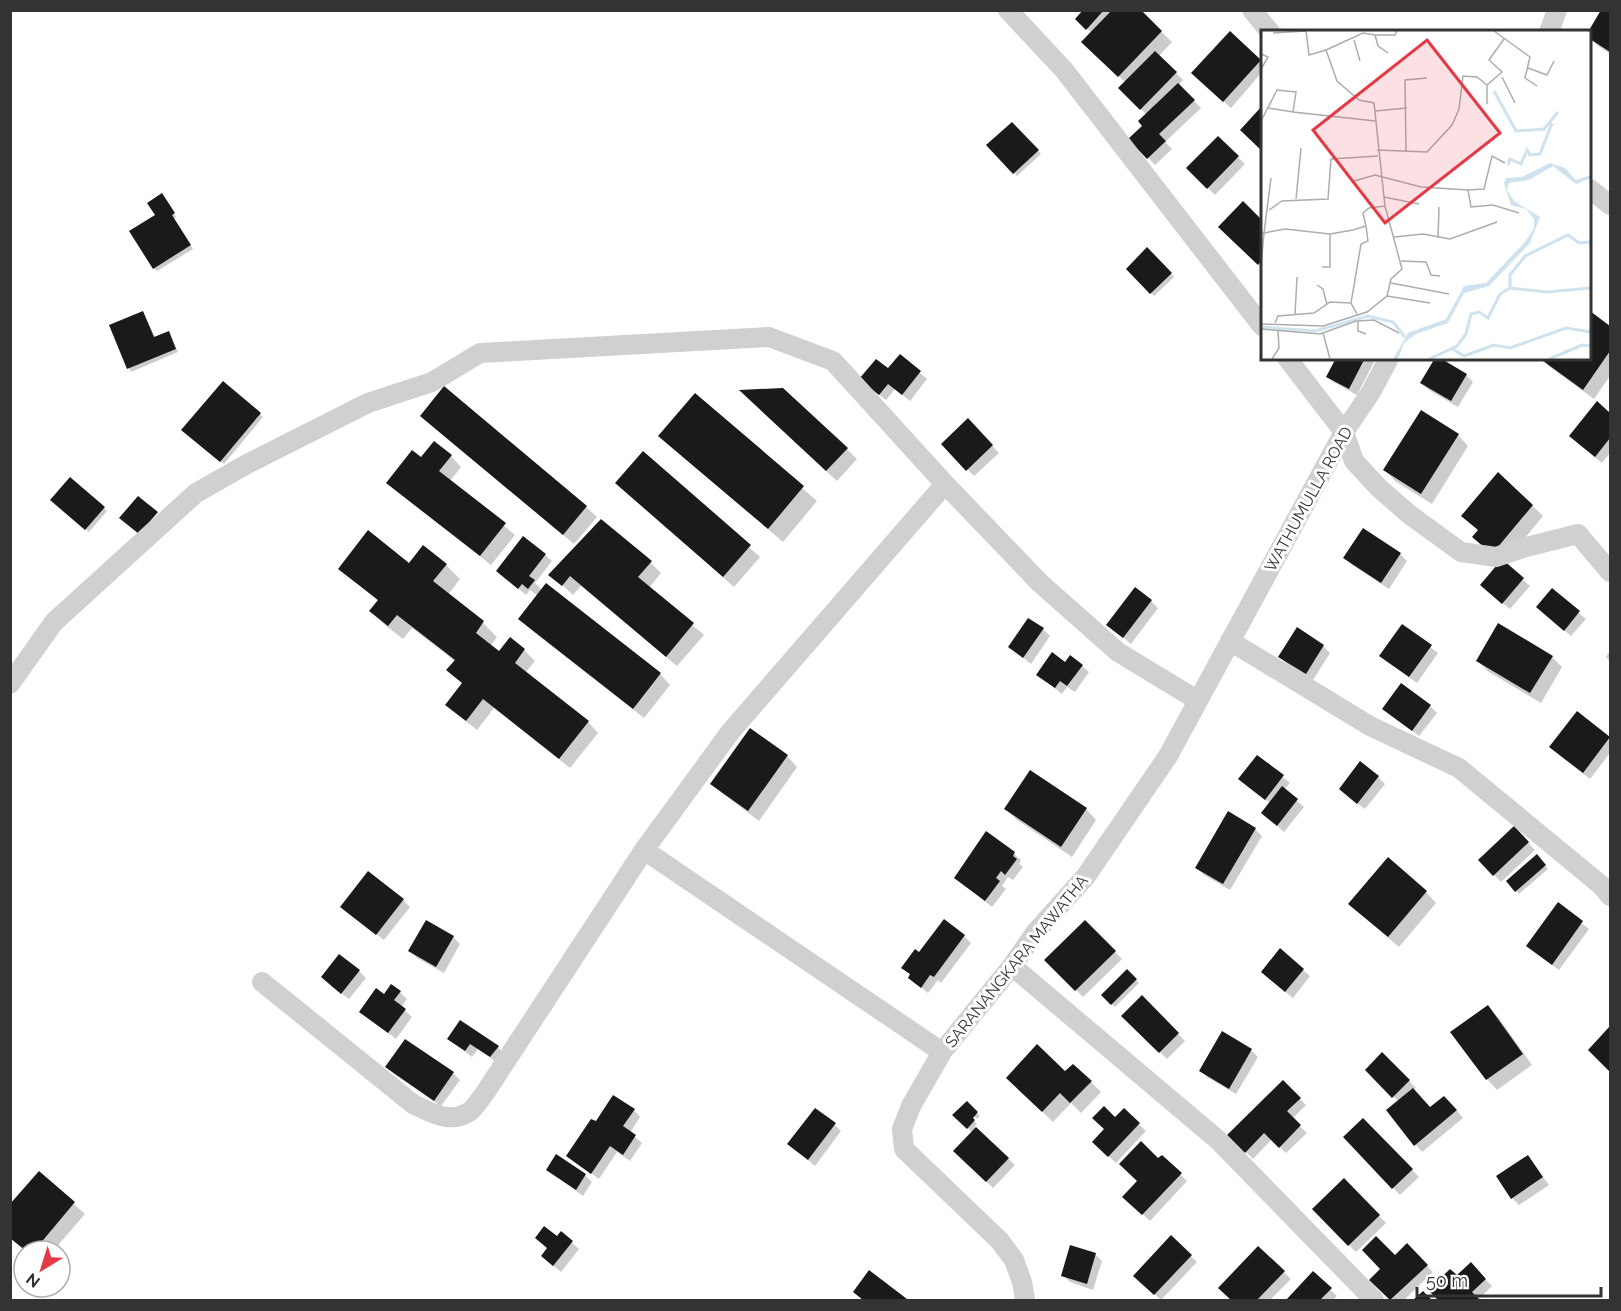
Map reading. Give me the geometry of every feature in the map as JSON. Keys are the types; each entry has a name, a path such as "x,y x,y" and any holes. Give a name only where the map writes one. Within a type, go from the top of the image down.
{"street":[{"path":"1008,10 1064,70 1261,323"},
{"path":"1252,10 1268,30"},
{"path":"1550,30 1557,10"},
{"path":"1591,190 1611,205"},
{"path":"10,684 54,622 196,494 247,464 368,403 432,382 480,353 769,337 833,361 945,484 1040,583 1118,652 1197,700"},
{"path":"1289,360 1344,432 1354,461 1378,488 1410,515 1461,552 1496,557 1578,534 1611,572"},
{"name":"WATHUMULLA ROAD","path":"1230,641 1344,432 1371,392 1388,360"},
{"path":"262,982 413,1104 434,1114 452,1118 470,1112 485,1093 644,850 731,731 945,484"},
{"path":"1230,641 1370,726 1459,768 1602,886 1611,896"},
{"name":"SARANANGKARA MAWATHA","path":"1025,1300 1022,1282 1014,1260 1000,1241 904,1149 902,1129 911,1106 942,1052 1012,966 1035,933 1086,876 1168,756 1230,641"},
{"path":"644,850 942,1052"},
{"path":"1012,966 1218,1140 1374,1300"}],"building":[{"path":"1083,10 1104,10 1086,30 1075,19"},
{"path":"1112,10 1141,10 1162,31 1118,77 1081,42"},
{"path":"1601,10 1610,10 1610,52 1591,40 1589,30"},
{"path":"1230,31 1261,60 1223,102 1191,73"},
{"path":"1155,51 1177,72 1140,110 1118,88"},
{"path":"1178,83 1195,100 1159,134 1166,141 1147,159 1128,139 1142,126 1138,121"},
{"path":"1261,107 1261,150 1240,130"},
{"path":"1012,122 1039,150 1013,174 986,145"},
{"path":"1218,136 1239,156 1207,189 1186,168"},
{"path":"162,193 175,213 172,215 191,245 153,269 129,231 155,215 147,203"},
{"path":"1243,201 1261,219 1261,261 1258,265 1218,227"},
{"path":"1147,247 1172,273 1150,294 1126,269"},
{"path":"143,311 154,337 169,331 176,349 127,369 109,325"},
{"path":"1591,312 1610,326 1610,351 1583,390 1542,360 1591,360"},
{"path":"900,354 921,371 902,395 888,384 879,395 859,379 876,359 888,368"},
{"path":"1335,360 1364,360 1349,389 1326,377"},
{"path":"1434,360 1443,360 1467,374 1451,401 1420,383"},
{"path":"223,381 261,413 220,462 181,430"},
{"path":"444,386 587,506 563,535 420,416"},
{"path":"783,388 848,448 826,471 739,390"},
{"path":"695,393 804,486 768,529 658,436"},
{"path":"1597,401 1610,413 1610,438 1595,457 1569,436"},
{"path":"1421,410 1459,434 1421,494 1383,470"},
{"path":"968,418 993,445 966,471 941,444"},
{"path":"434,441 452,455 439,471 506,523 480,556 386,483 412,450 421,457"},
{"path":"643,451 751,545 723,577 615,483"},
{"path":"1498,472 1533,505 1492,554 1472,537 1478,530 1461,516"},
{"path":"70,477 105,507 85,530 50,500"},
{"path":"138,496 158,512 139,534 119,518"},
{"path":"601,519 652,561 638,577 694,623 666,657 570,576 562,586 548,575"},
{"path":"1363,528 1401,553 1381,583 1343,558"},
{"path":"368,530 409,563 423,545 447,564 433,581 484,621 476,633 499,651 510,637 525,649 515,663 589,721 559,759 483,699 466,721 445,705 462,683 446,670 455,660 397,615 388,626 369,611 378,600 338,569"},
{"path":"523,536 546,554 529,576 535,580 528,589 522,584 518,589 496,571"},
{"path":"1502,559 1524,578 1502,604 1480,585"},
{"path":"546,583 661,673 633,709 518,619"},
{"path":"1135,587 1152,600 1123,638 1106,625"},
{"path":"1552,588 1580,611 1564,631 1536,607"},
{"path":"1028,618 1044,628 1023,658 1008,647"},
{"path":"1498,623 1553,656 1530,693 1476,661"},
{"path":"1402,624 1432,645 1409,677 1379,656"},
{"path":"1297,627 1324,645 1306,674 1278,657"},
{"path":"1052,652 1065,662 1070,655 1083,665 1067,686 1060,681 1055,688 1036,675"},
{"path":"1401,683 1431,705 1412,731 1382,709"},
{"path":"1577,711 1610,737 1583,773 1549,747"},
{"path":"750,728 788,755 748,811 710,784"},
{"path":"1257,755 1284,775 1265,800 1238,779"},
{"path":"1360,761 1379,776 1357,804 1339,789"},
{"path":"1030,770 1087,808 1061,847 1004,809"},
{"path":"1282,786 1298,799 1277,826 1261,813"},
{"path":"1228,811 1256,828 1223,884 1195,868"},
{"path":"1514,826 1529,842 1493,876 1478,860"},
{"path":"986,831 1015,852 1013,856 1017,859 1005,875 1001,871 996,878 1000,881 985,901 954,878"},
{"path":"1537,854 1546,865 1515,892 1506,881"},
{"path":"1388,857 1427,891 1388,937 1348,904"},
{"path":"368,871 404,899 376,935 340,907"},
{"path":"1558,902 1583,921 1552,965 1526,946"},
{"path":"944,919 965,935 934,977 930,975 921,988 908,978 910,974 901,968 915,949 919,952"},
{"path":"426,920 454,936 436,967 408,951"},
{"path":"1085,920 1116,951 1075,991 1044,960"},
{"path":"1280,948 1304,969 1285,992 1261,972"},
{"path":"339,954 360,970 341,994 321,977"},
{"path":"1127,969 1137,979 1111,1005 1101,995"},
{"path":"391,984 401,991 394,1000 406,1009 388,1033 359,1012 376,988 384,994"},
{"path":"1142,995 1179,1033 1159,1053 1121,1016"},
{"path":"1488,1005 1523,1054 1486,1080 1450,1032"},
{"path":"460,1020 499,1046 490,1057 470,1044 465,1051 447,1039"},
{"path":"1610,1026 1610,1072 1588,1050"},
{"path":"1222,1031 1252,1049 1229,1089 1199,1071"},
{"path":"405,1039 454,1072 434,1101 385,1067"},
{"path":"1037,1044 1065,1071 1073,1064 1092,1081 1070,1103 1060,1093 1042,1112 1006,1078"},
{"path":"1382,1052 1410,1080 1392,1098 1365,1070"},
{"path":"1283,1080 1301,1098 1287,1111 1301,1125 1279,1148 1264,1133 1245,1153 1227,1135"},
{"path":"1413,1088 1430,1107 1444,1096 1457,1110 1414,1146 1386,1110"},
{"path":"613,1095 635,1109 623,1126 636,1135 623,1155 610,1146 591,1174 566,1156 591,1119 596,1121"},
{"path":"967,1101 978,1112 973,1118 975,1120 967,1129 952,1115"},
{"path":"1104,1106 1115,1117 1124,1108 1140,1123 1108,1157 1092,1142 1104,1129 1092,1118"},
{"path":"815,1108 836,1123 808,1160 787,1144"},
{"path":"1363,1118 1413,1169 1392,1189 1343,1137"},
{"path":"976,1127 1009,1158 986,1182 953,1151"},
{"path":"1141,1141 1158,1158 1162,1155 1182,1173 1142,1215 1122,1197 1137,1181 1119,1164"},
{"path":"556,1154 586,1174 576,1190 546,1170"},
{"path":"1528,1155 1543,1177 1511,1199 1496,1176"},
{"path":"39,1171 75,1202 44,1239 10,1238 10,1204"},
{"path":"1344,1178 1380,1215 1348,1246 1312,1209"},
{"path":"544,1226 557,1236 561,1231 573,1241 553,1266 541,1256 547,1248 535,1238"},
{"path":"1171,1235 1192,1255 1154,1295 1133,1276"},
{"path":"1376,1236 1395,1255 1407,1243 1428,1265 1390,1300 1369,1280 1380,1269 1362,1250"},
{"path":"1070,1245 1096,1253 1087,1284 1061,1276"},
{"path":"1258,1246 1285,1271 1257,1300 1231,1300 1218,1288"},
{"path":"1471,1262 1486,1279 1472,1292 1480,1300 1438,1300 1428,1290 1450,1269 1457,1275"},
{"path":"869,1270 907,1299 863,1300 853,1292"},
{"path":"1313,1271 1332,1288 1320,1300 1286,1300"},
{"path":"1423,1291 1432,1300 1413,1300"}]}
